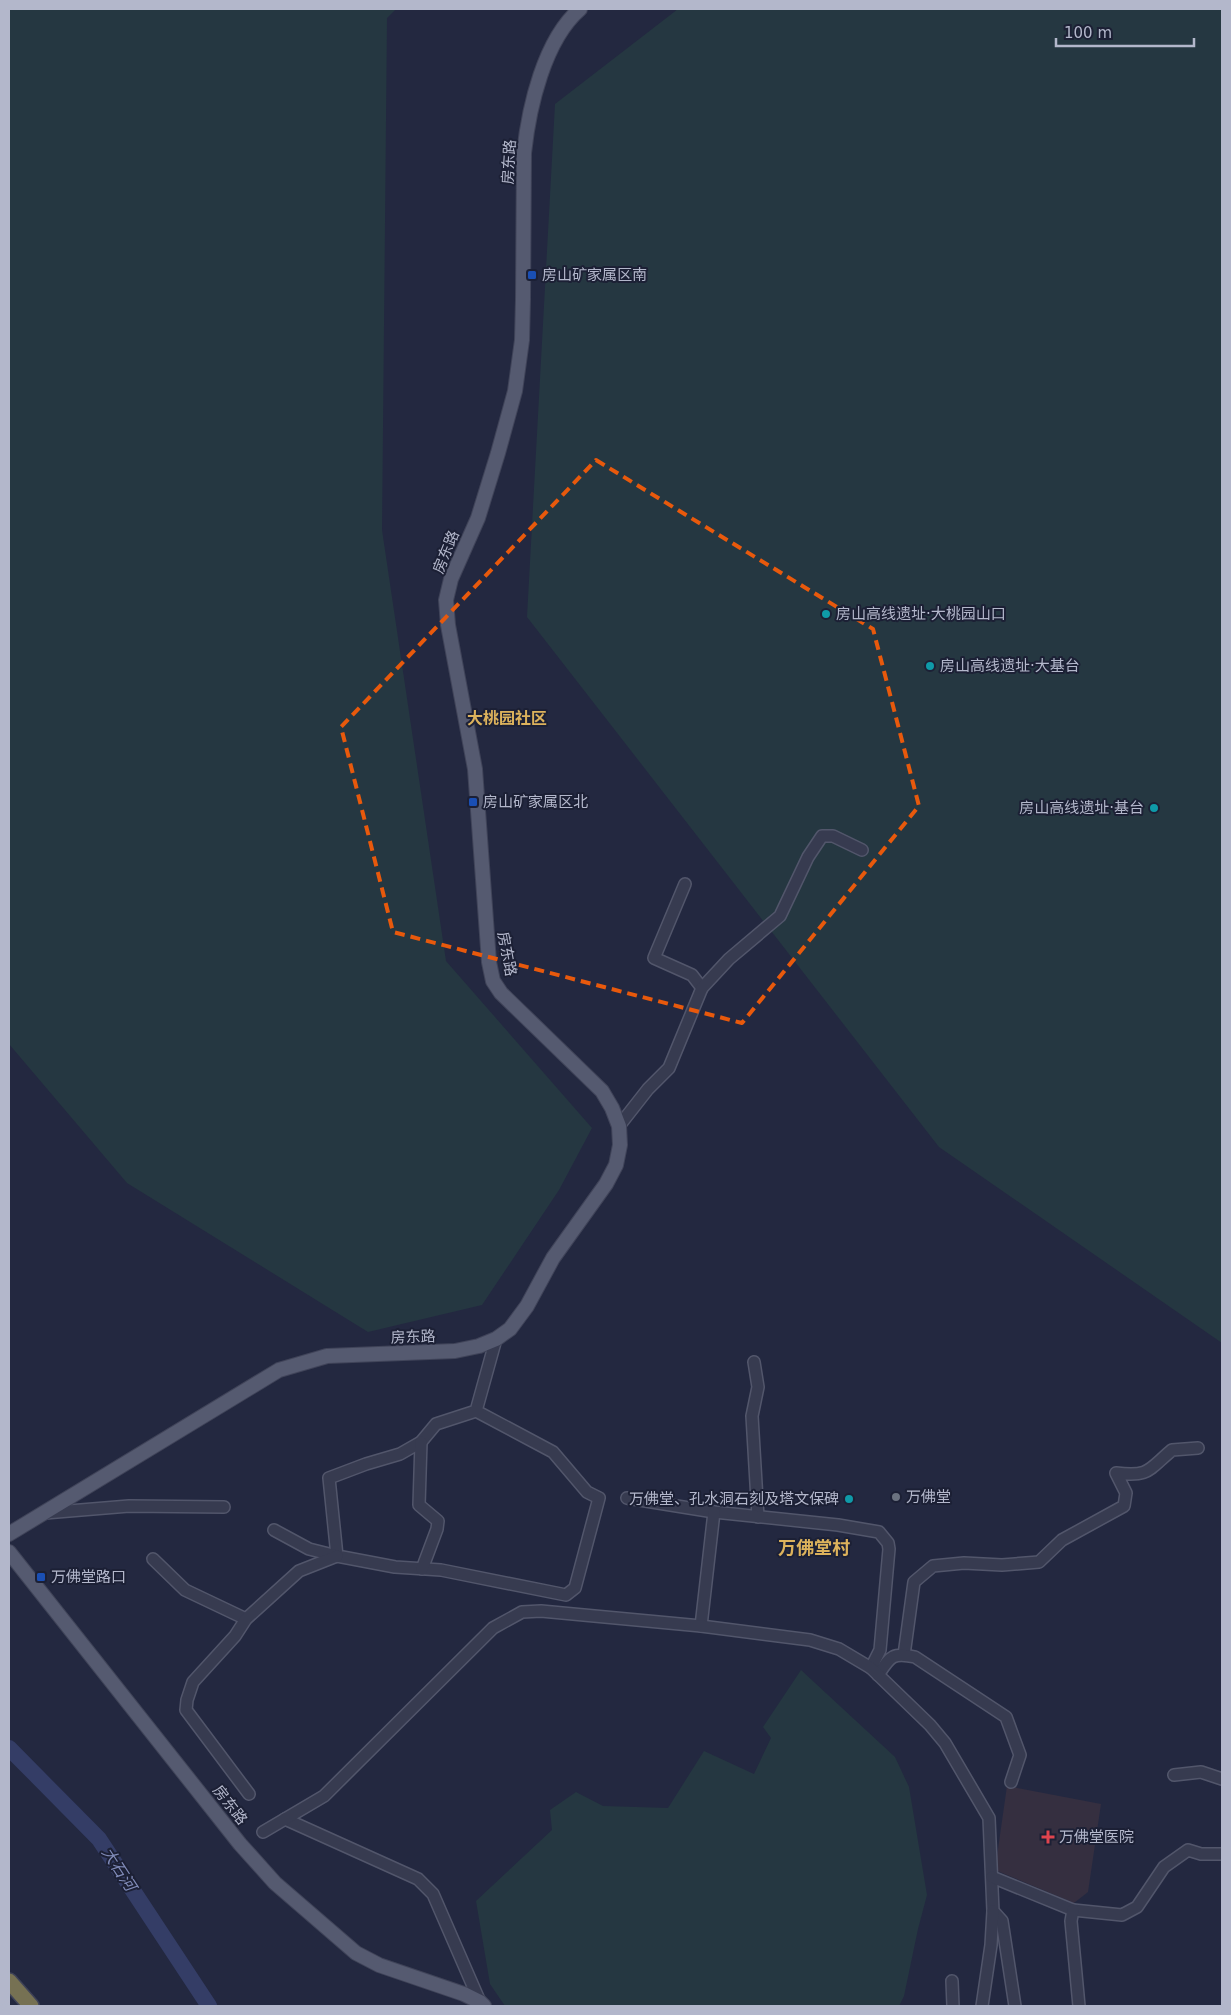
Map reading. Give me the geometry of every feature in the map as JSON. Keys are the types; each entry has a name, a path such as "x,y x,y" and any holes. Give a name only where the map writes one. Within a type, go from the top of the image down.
{"highway":[{"path":"9,1981 31,2006"}],"main road":[{"name":"房东路","path":"9,1534 279,1370 327,1356 455,1351 479,1346 496,1339 510,1329 527,1306 553,1258 606,1184 616,1165 620,1145 619,1126 612,1108 602,1091 501,993 493,981 487,947 475,769 449,634 446,600 451,579 478,518 515,391 522,332 524,153 527,123 534,96 549,56 564,29 580,9"},
{"name":"房东路","path":"9,1552 240,1844 275,1883 356,1953 379,1965 448,1987 482,2004"}],"street":[{"path":"619,1126 648,1089 669,1068 702,988 729,959 780,916 808,857 822,836 833,836 862,850"},
{"path":"685,884 654,958 692,975 702,988"},
{"path":"476,1412 496,1339"},
{"path":"754,1362 758,1387 752,1416 758,1516"},
{"path":"274,1530 309,1549 337,1556 395,1567 441,1570 566,1595 576,1588 599,1498 587,1492 553,1452 476,1412 436,1424 421,1442 400,1454 329,1478 337,1556"},
{"path":"421,1442 419,1505 438,1521 437,1529 422,1569"},
{"path":"904,1655 914,1582 933,1566 964,1563 1002,1565 1039,1562 1062,1540 1124,1506 1126,1493 1116,1473 1132,1475 1148,1472 1172,1450 1198,1448"},
{"path":"627,1498 714,1512 870,1529 879,1532 884,1537 889,1549 880,1650 875,1672"},
{"path":"43,1513 129,1506 224,1507"},
{"path":"700,1626 714,1512"},
{"path":"249,1794 186,1710 192,1682 235,1636 246,1619 299,1571 337,1556"},
{"path":"153,1559 185,1590 246,1619"},
{"path":"263,1832 324,1796 493,1628 522,1612 541,1610 700,1626 810,1640 839,1649 875,1672 930,1725 945,1743 990,1818 993,1911 991,1944 982,2006"},
{"path":"875,1672 890,1658 904,1655 924,1662 1006,1717 1020,1755 1011,1782"},
{"path":"1174,1776 1201,1772 1222,1779"},
{"path":"285,1819 418,1878 433,1894 482,2004"},
{"path":"992,1877 1073,1910 1122,1915 1137,1907 1164,1867 1188,1850 1201,1854 1222,1854"},
{"path":"1073,1910 1071,1921 1079,2006"},
{"path":"993,1911 1002,1921 1015,2006"},
{"path":"952,1981 953,2006"}],"highlighted area":[{"path":"596,460 873,629 919,806 742,1023 393,932 341,727"}],"shaded area":[{"path":"9,9 396,9 387,18 382,530 446,961 592,1128 559,1190 482,1305 368,1332 127,1183 9,1044"},
{"path":"678,9 1222,9 1222,1343 939,1147 527,617 555,104"},
{"path":"801,1670 895,1757 909,1787 927,1895 904,1996 899,2006 505,2006 490,1984 476,1901 552,1830 550,1810 576,1792 603,1806 668,1808 704,1751 754,1774 771,1738 763,1727"},
{"name":"万佛堂医院","path":"1007,1786 1101,1804 1088,1892 1074,1903 995,1870"}],"waterway":[{"name":"大石河","path":"9,1748 99,1839 209,2006"}],"place":[{"name":"房山矿家属区南","path":"532,275"},
{"name":"房山高线遗址·大桃园山口","path":"826,614"},
{"name":"房山高线遗址·大基台","path":"930,666"},
{"name":"房山矿家属区北","path":"473,802"},
{"name":"房山高线遗址·基台","path":"1154,808"},
{"name":"万佛堂","path":"896,1497"},
{"name":"万佛堂、孔水洞石刻及塔文保碑","path":"849,1499"},
{"name":"万佛堂路口","path":"41,1577"},
{"name":"万佛堂医院","path":"1048,1837"}],"district":[{"name":"大桃园社区","path":"507,718"},
{"name":"万佛堂村","path":"814,1547"}]}
